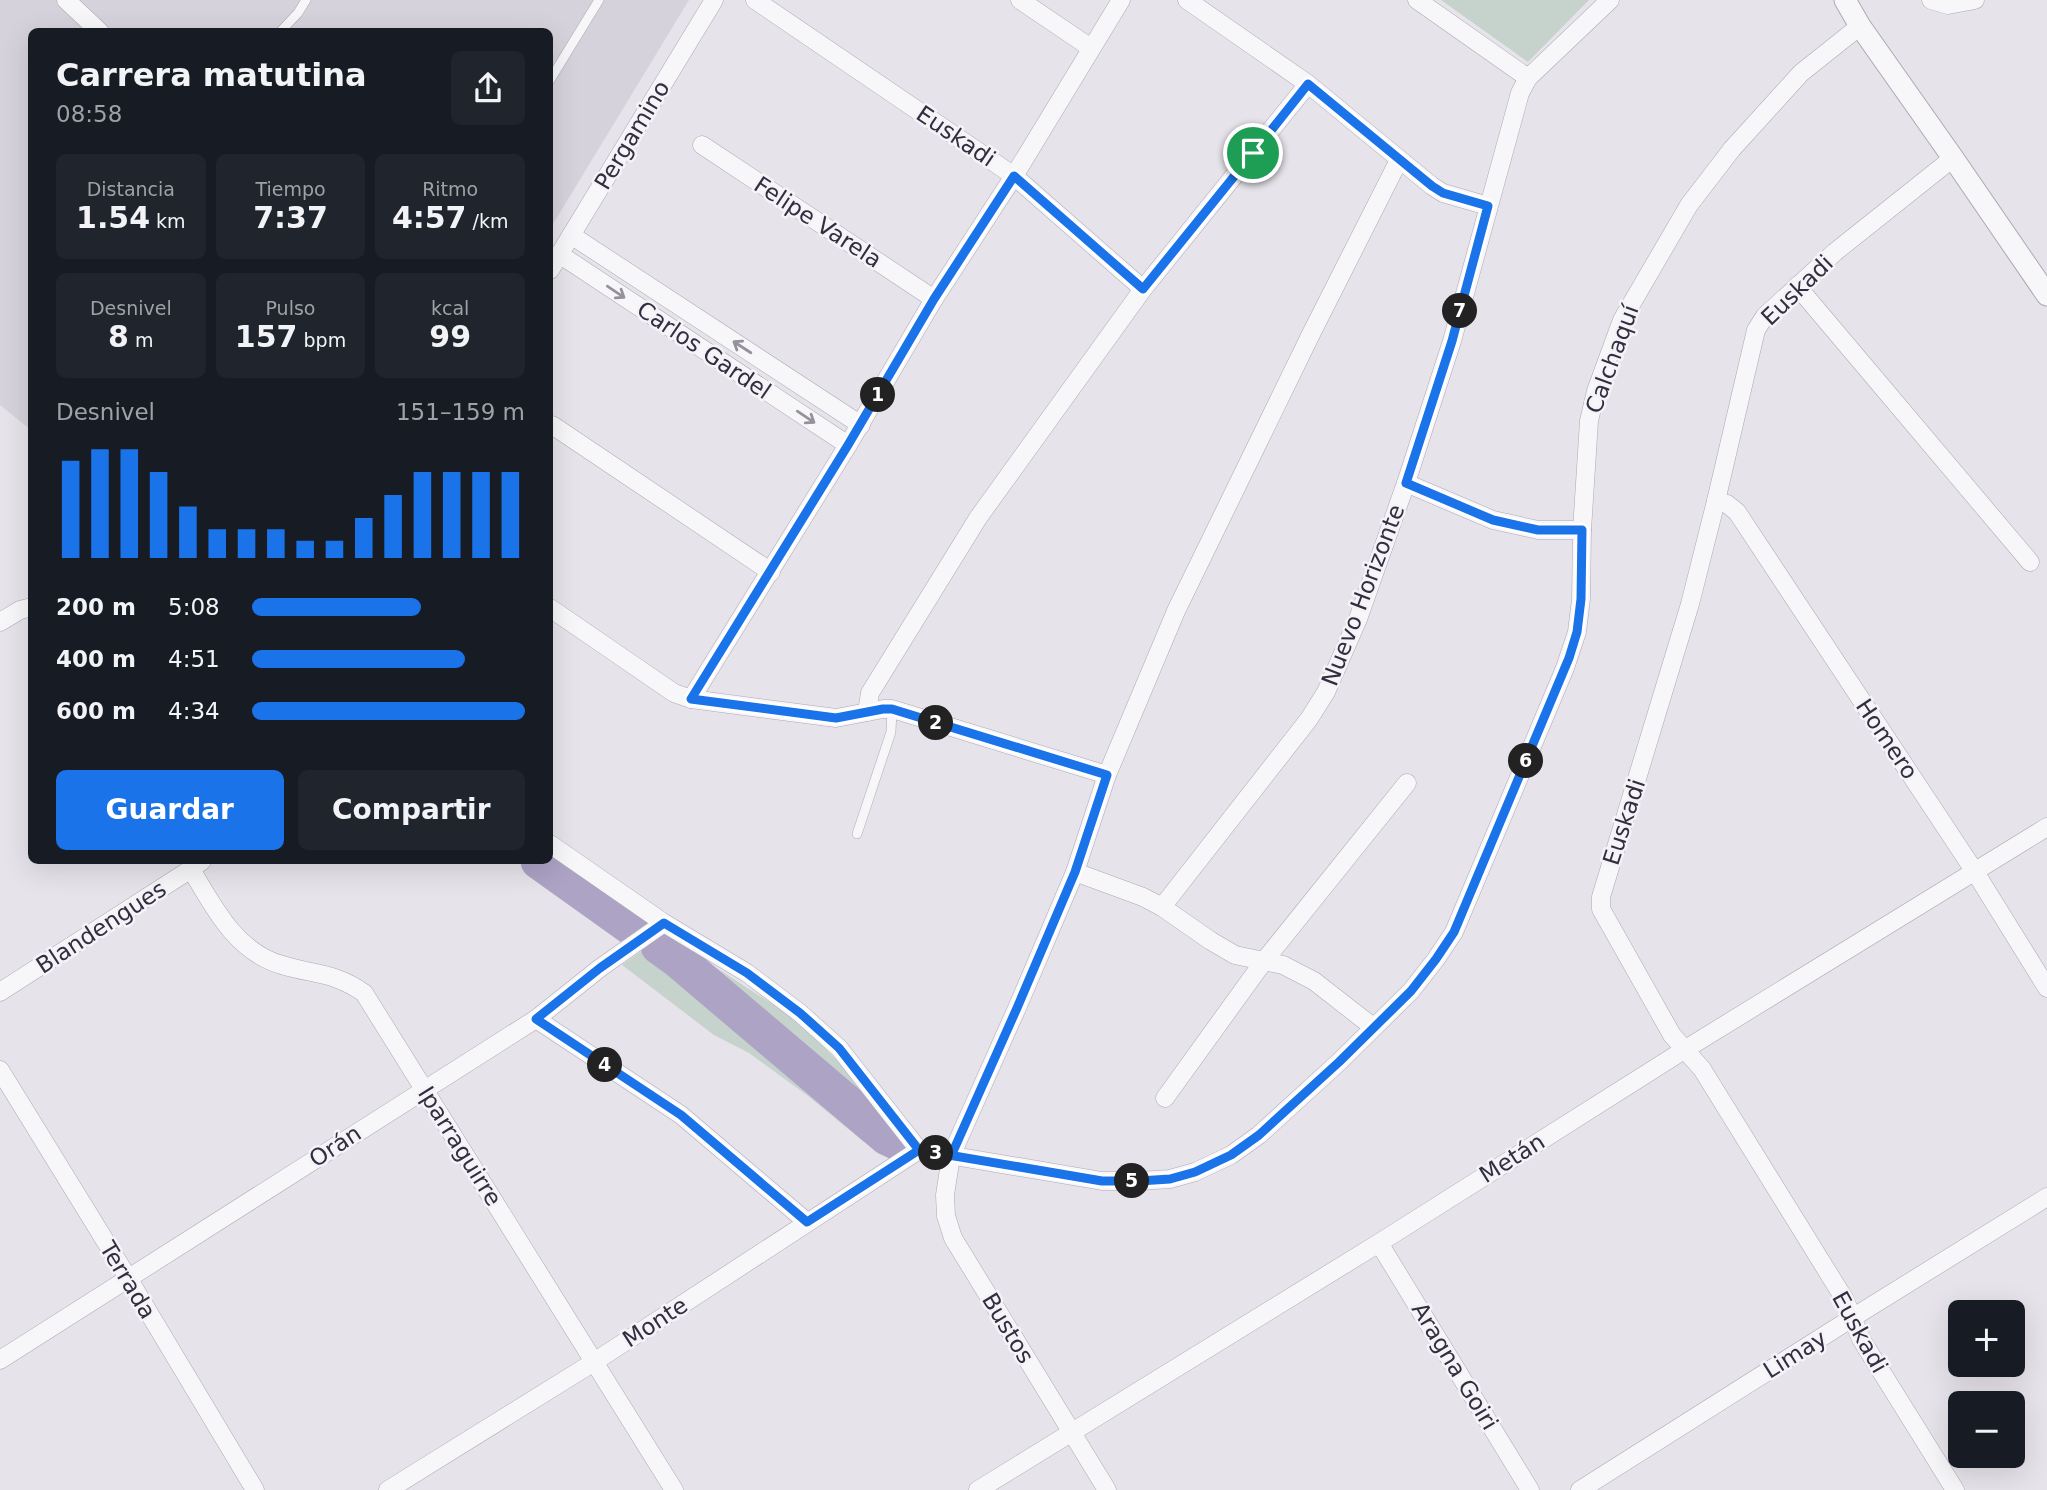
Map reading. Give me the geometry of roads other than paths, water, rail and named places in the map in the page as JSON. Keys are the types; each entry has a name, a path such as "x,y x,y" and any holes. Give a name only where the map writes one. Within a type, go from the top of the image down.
{"street":[{"path":"66,0 96,28"},
{"name":"Pergamino","path":"553,265 714,0"},
{"name":"Euskadi","path":"755,0 1014,176 1143,289"},
{"path":"1020,0 1091,48"},
{"path":"691,699 861,425 934,299 1014,176 1121,0"},
{"path":"1187,0 1308,84 1443,193 1488,206"},
{"path":"1417,0 1528,78 1610,0"},
{"path":"1845,0 1860,26 2047,295"},
{"path":"1931,0 1948,5 1975,0"},
{"name":"Calchaquí","path":"919,1150 1102,1181 1170,1179 1195,1172 1231,1155 1259,1135 1411,991 1454,932 1565,668 1577,632 1581,599 1589,421 1596,391 1622,320 1689,205 1732,149 1801,74 1860,26"},
{"name":"Nuevo Horizonte","path":"1162,907 1310,719 1326,692 1358,619 1406,483 1452,341 1520,93 1528,78"},
{"path":"867,712 870,693 978,517 1143,289 1308,84"},
{"name":"Felipe Varela","path":"702,145 934,299"},
{"name":"Euskadi","path":"1953,158 1835,252 1765,316 1756,330 1690,604 1601,897 1601,909 1672,1035 1702,1069 1844,1300 1861,1339 1955,1490"},
{"name":"Bustos","path":"1107,1490 953,1238 946,1216 945,1195 951,1156 1075,872 1107,775 1176,611 1399,159"},
{"name":"Carlos Gardel","path":"571,236 861,425"},
{"name":"Carlos Gardel","path":"559,254 848,445"},
{"path":"1797,286 2030,562"},
{"path":"553,426 771,572"},
{"path":"1406,483 1493,520 1538,530 1582,530"},
{"name":"Homero","path":"1716,501 1727,504 1737,512 1975,872 2047,988"},
{"path":"0,622 28,608"},
{"path":"553,610 674,693 691,699 836,718 892,709 1107,775"},
{"path":"1165,1098 1265,961 1407,783"},
{"name":"Metán","path":"978,1490 2047,827"},
{"path":"553,846 664,923 747,973 800,1013 839,1048 919,1150"},
{"name":"Blandengues","path":"0,992 196,865"},
{"name":"Iparraguirre","path":"196,865 215,911 250,951 280,965 337,977 363,993 674,1490"},
{"path":"1075,872 1143,897 1235,955 1283,965 1314,981 1373,1027"},
{"name":"Orán","path":"0,1360 536,1019 600,968 664,923"},
{"path":"536,1019 681,1115 807,1222"},
{"name":"Terrada","path":"0,1070 254,1490"},
{"name":"Monte","path":"388,1490 594,1362 919,1150"},
{"name":"Limay","path":"1580,1490 2047,1197"},
{"name":"Aragna Goiri","path":"1379,1243 1530,1490"}],"lane":[{"path":"284,28 306,0"},
{"path":"553,75 599,0"},
{"path":"857,834 891,732 892,709"}],"waterway":[{"path":"543,864 630,926"},
{"path":"659,946 887,1137 900,1143"}]}
